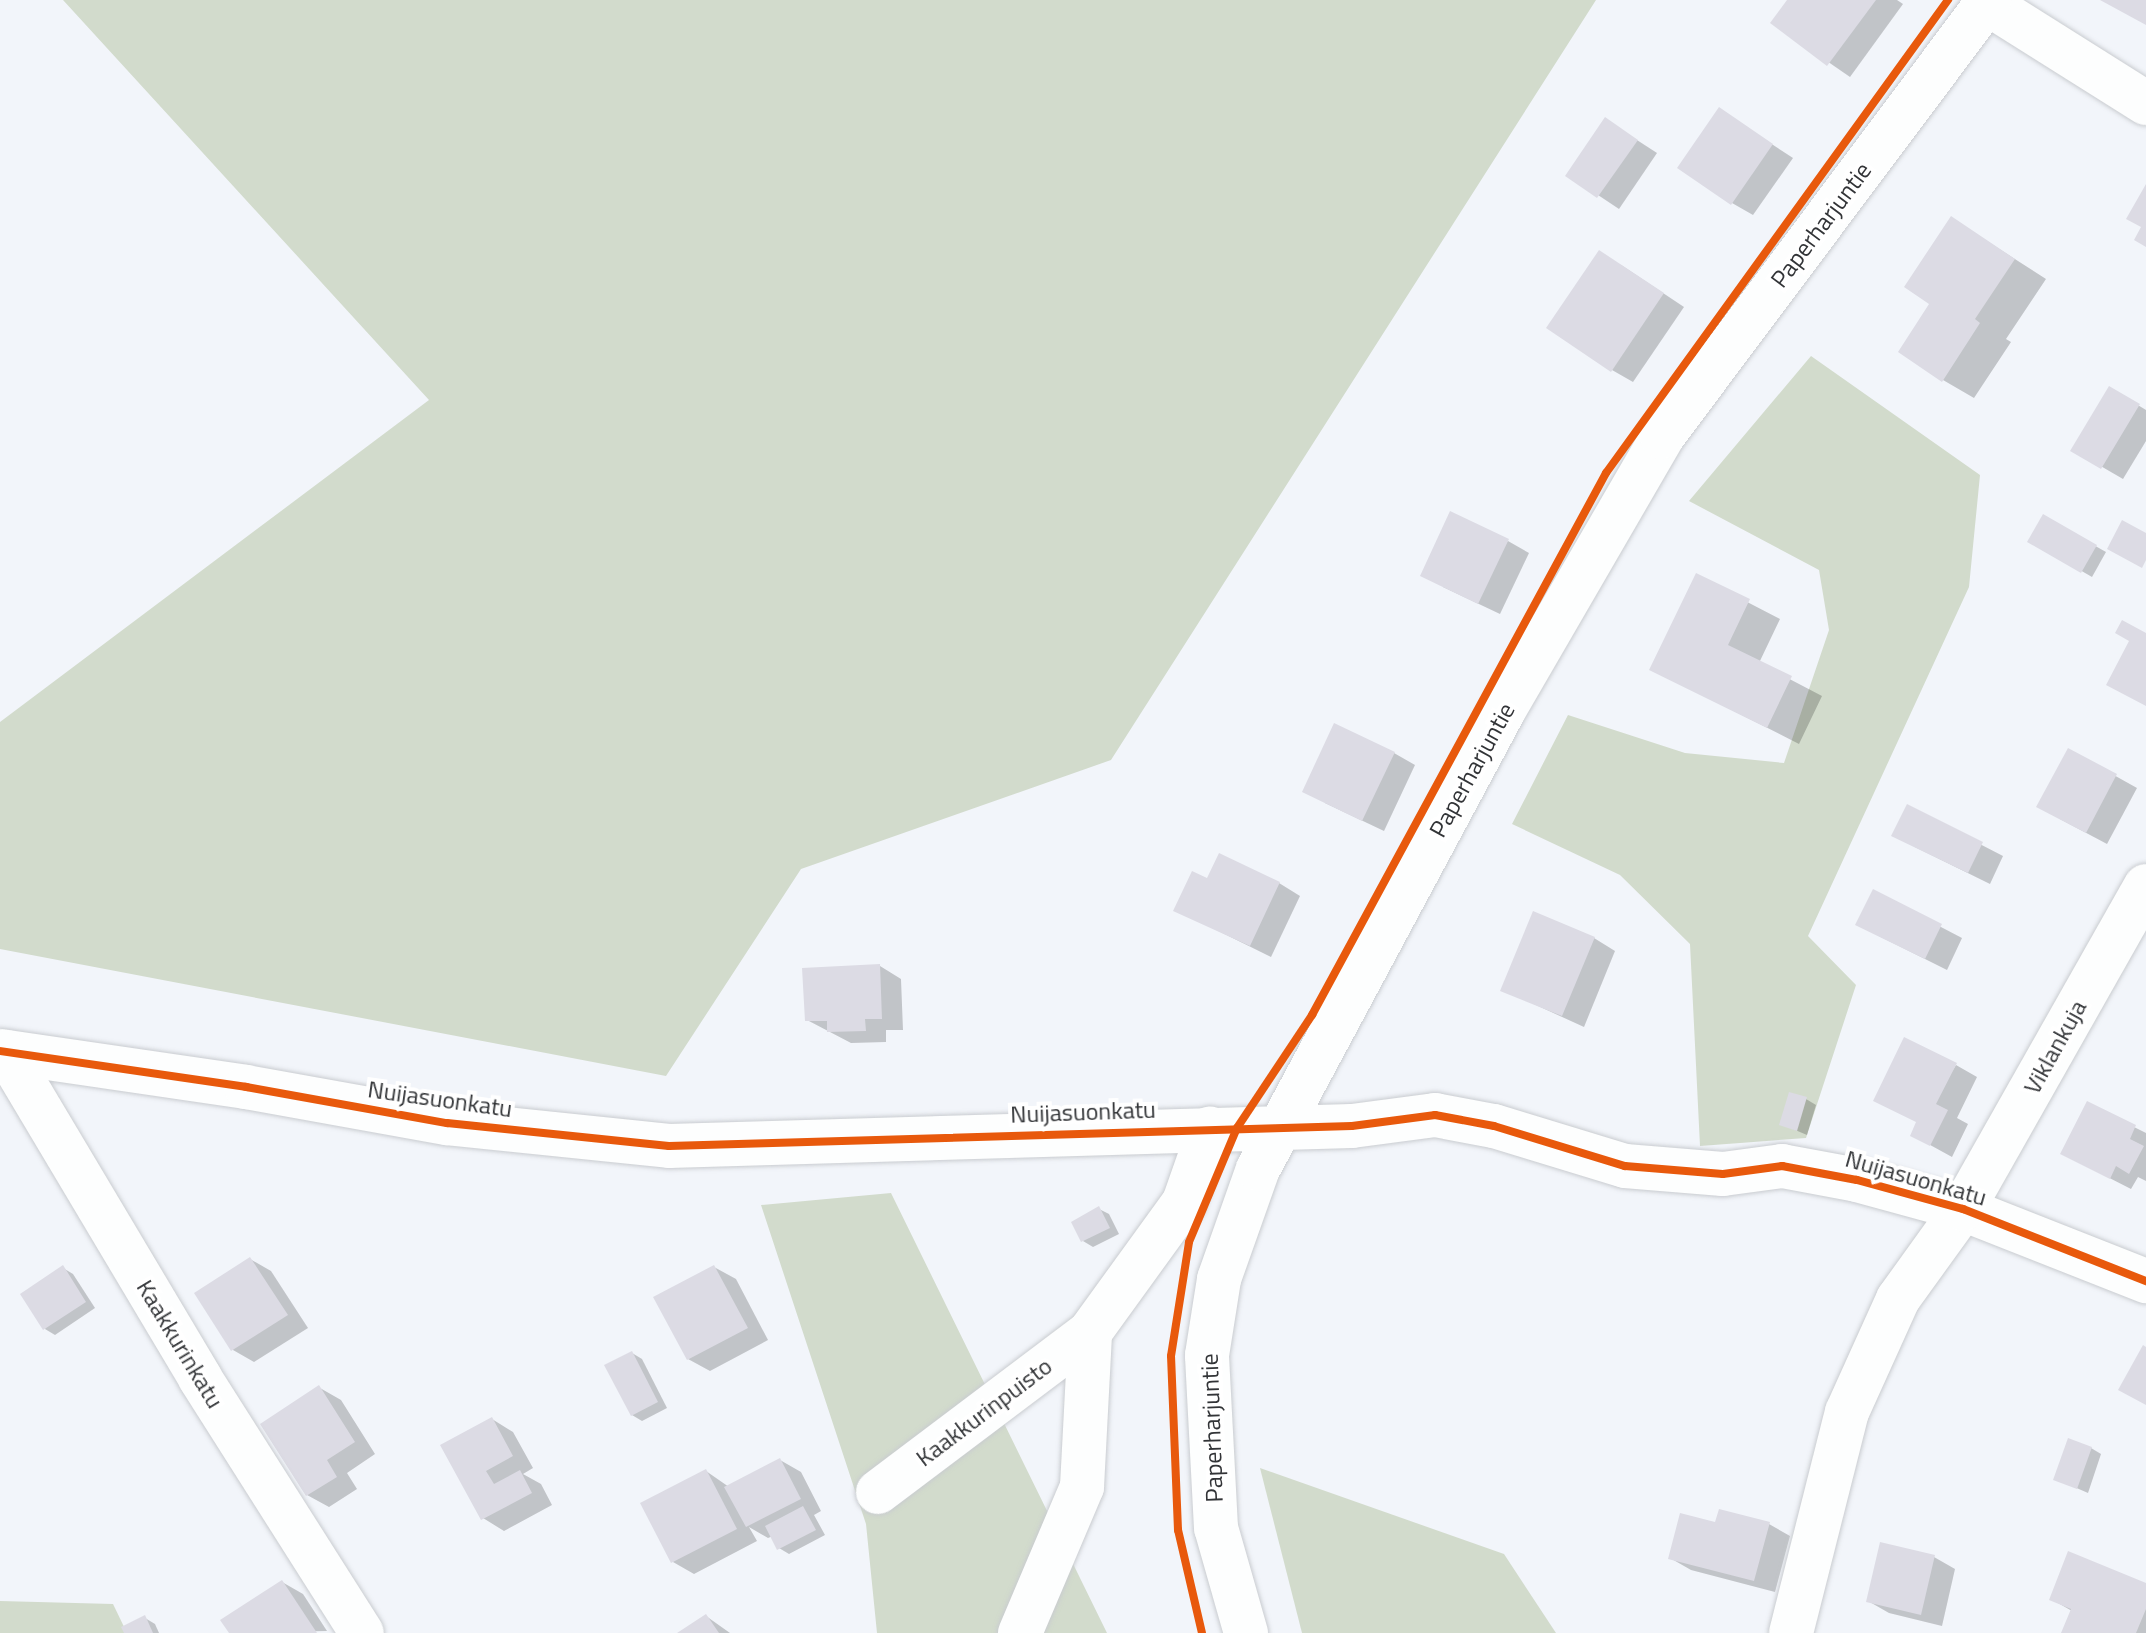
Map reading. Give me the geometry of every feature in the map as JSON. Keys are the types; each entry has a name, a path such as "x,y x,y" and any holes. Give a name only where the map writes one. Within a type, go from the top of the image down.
{"street":[{"path":"1988,2 2146,103"},
{"name":"Paperharjuntie","path":"1246,1633 1216,1528 1207,1355 1219,1279 1258,1169 1504,710 1662,437 1988,2"},
{"name":"Viklankuja","path":"1791,1633 1847,1412 1898,1299 1963,1209 2146,886"},
{"name":"Nuijasuonkatu","path":"3,1052 246,1087 447,1123 669,1146 1352,1126 1435,1115 1494,1126 1625,1166 1723,1174 1782,1166 1857,1180 1963,1209 2146,1281"},
{"name":"Kaakkurinkatu","path":"3,1052 200,1378 362,1633"},
{"name":"Kaakkurinpuisto","path":"878,1492 1090,1332 1184,1202 1210,1128"},
{"name":"Kaakkurinpuisto","path":"1020,1633 1082,1487 1090,1332"}],"green space":[{"path":"63,0 1596,0 1111,760 801,869 666,1076 0,949 0,722 429,400"},
{"path":"1811,356 1980,475 1969,587 1808,936 1856,985 1806,1138 1700,1146 1690,944 1620,875 1512,824 1568,715 1685,753 1784,763 1829,630 1819,570 1689,501"},
{"path":"891,1193 1107,1633 877,1633 866,1524 761,1205"},
{"path":"1260,1468 1504,1554 1556,1633 1302,1633"},
{"path":"0,1601 113,1604 127,1633 0,1633"}],"building":[{"path":"1787,0 1876,0 1827,66 1770,23"},
{"path":"2100,0 2146,0 2146,25"},
{"path":"1719,107 1773,144 1731,205 1677,168"},
{"path":"1605,117 1638,140 1597,198 1565,176"},
{"path":"2146,184 2146,247 2134,240 2141,227 2126,219"},
{"path":"1951,216 2015,259 1975,319 1980,323 1942,382 1898,352 1929,304 1904,287"},
{"path":"1599,250 1664,293 1611,372 1546,328"},
{"path":"2109,386 2140,404 2101,469 2070,451"},
{"path":"1450,511 1509,539 1478,604 1420,576"},
{"path":"2043,514 2097,545 2081,573 2027,542"},
{"path":"2122,520 2146,533 2146,560 2142,568 2107,549"},
{"path":"1696,573 1750,599 1728,645 1792,676 1767,728 1649,670"},
{"path":"2122,620 2146,633 2146,706 2106,685 2129,641 2115,633"},
{"path":"1334,723 1395,752 1362,821 1302,792"},
{"path":"2068,748 2117,774 2086,833 2036,807"},
{"path":"1907,804 1983,842 1968,873 1891,836"},
{"path":"1219,853 1280,882 1250,946 1173,911 1192,871 1207,878"},
{"path":"1873,889 1942,924 1925,959 1855,925"},
{"path":"1533,911 1595,937 1562,1016 1500,991"},
{"path":"880,964 882,1019 865,1019 866,1031 827,1032 827,1021 805,1021 802,968"},
{"path":"1904,1037 1957,1063 1936,1104 1948,1110 1930,1146 1910,1136 1916,1122 1873,1101"},
{"path":"1789,1092 1807,1097 1797,1131 1779,1125"},
{"path":"2087,1101 2136,1125 2130,1139 2144,1146 2129,1174 2116,1166 2110,1179 2060,1154"},
{"path":"1099,1206 1110,1228 1081,1242 1071,1222"},
{"path":"250,1257 288,1315 231,1351 194,1293"},
{"path":"63,1265 86,1302 43,1330 20,1294"},
{"path":"714,1265 748,1328 687,1360 653,1297"},
{"path":"2143,1345 2146,1347 2146,1405 2118,1390"},
{"path":"632,1351 658,1402 631,1416 604,1365"},
{"path":"319,1385 355,1442 327,1460 337,1477 306,1496 260,1424"},
{"path":"492,1417 513,1456 486,1471 494,1484 520,1470 532,1493 481,1520 440,1445"},
{"path":"2068,1438 2092,1447 2077,1489 2053,1480"},
{"path":"780,1458 801,1499 746,1527 724,1487"},
{"path":"706,1469 737,1529 671,1563 640,1503"},
{"path":"803,1506 816,1530 777,1550 765,1526"},
{"path":"1719,1509 1770,1522 1754,1581 1668,1559 1680,1513 1715,1522"},
{"path":"1880,1542 1935,1555 1921,1615 1866,1602"},
{"path":"2068,1551 2146,1583 2146,1609 2136,1633 2061,1633 2071,1609 2049,1600"},
{"path":"282,1580 317,1633 229,1633 220,1620"},
{"path":"706,1614 719,1633 677,1633"},
{"path":"145,1615 153,1633 124,1633 121,1627"}],"cycle path":[{"path":"1202,1633 1178,1530 1171,1356 1189,1242 1237,1128 1312,1015 1606,473 1948,0"},
{"path":"0,1051 246,1087 447,1123 669,1146 1352,1126 1435,1115 1494,1126 1625,1166 1723,1174 1782,1166 1857,1180 1963,1209 2146,1281"}]}
